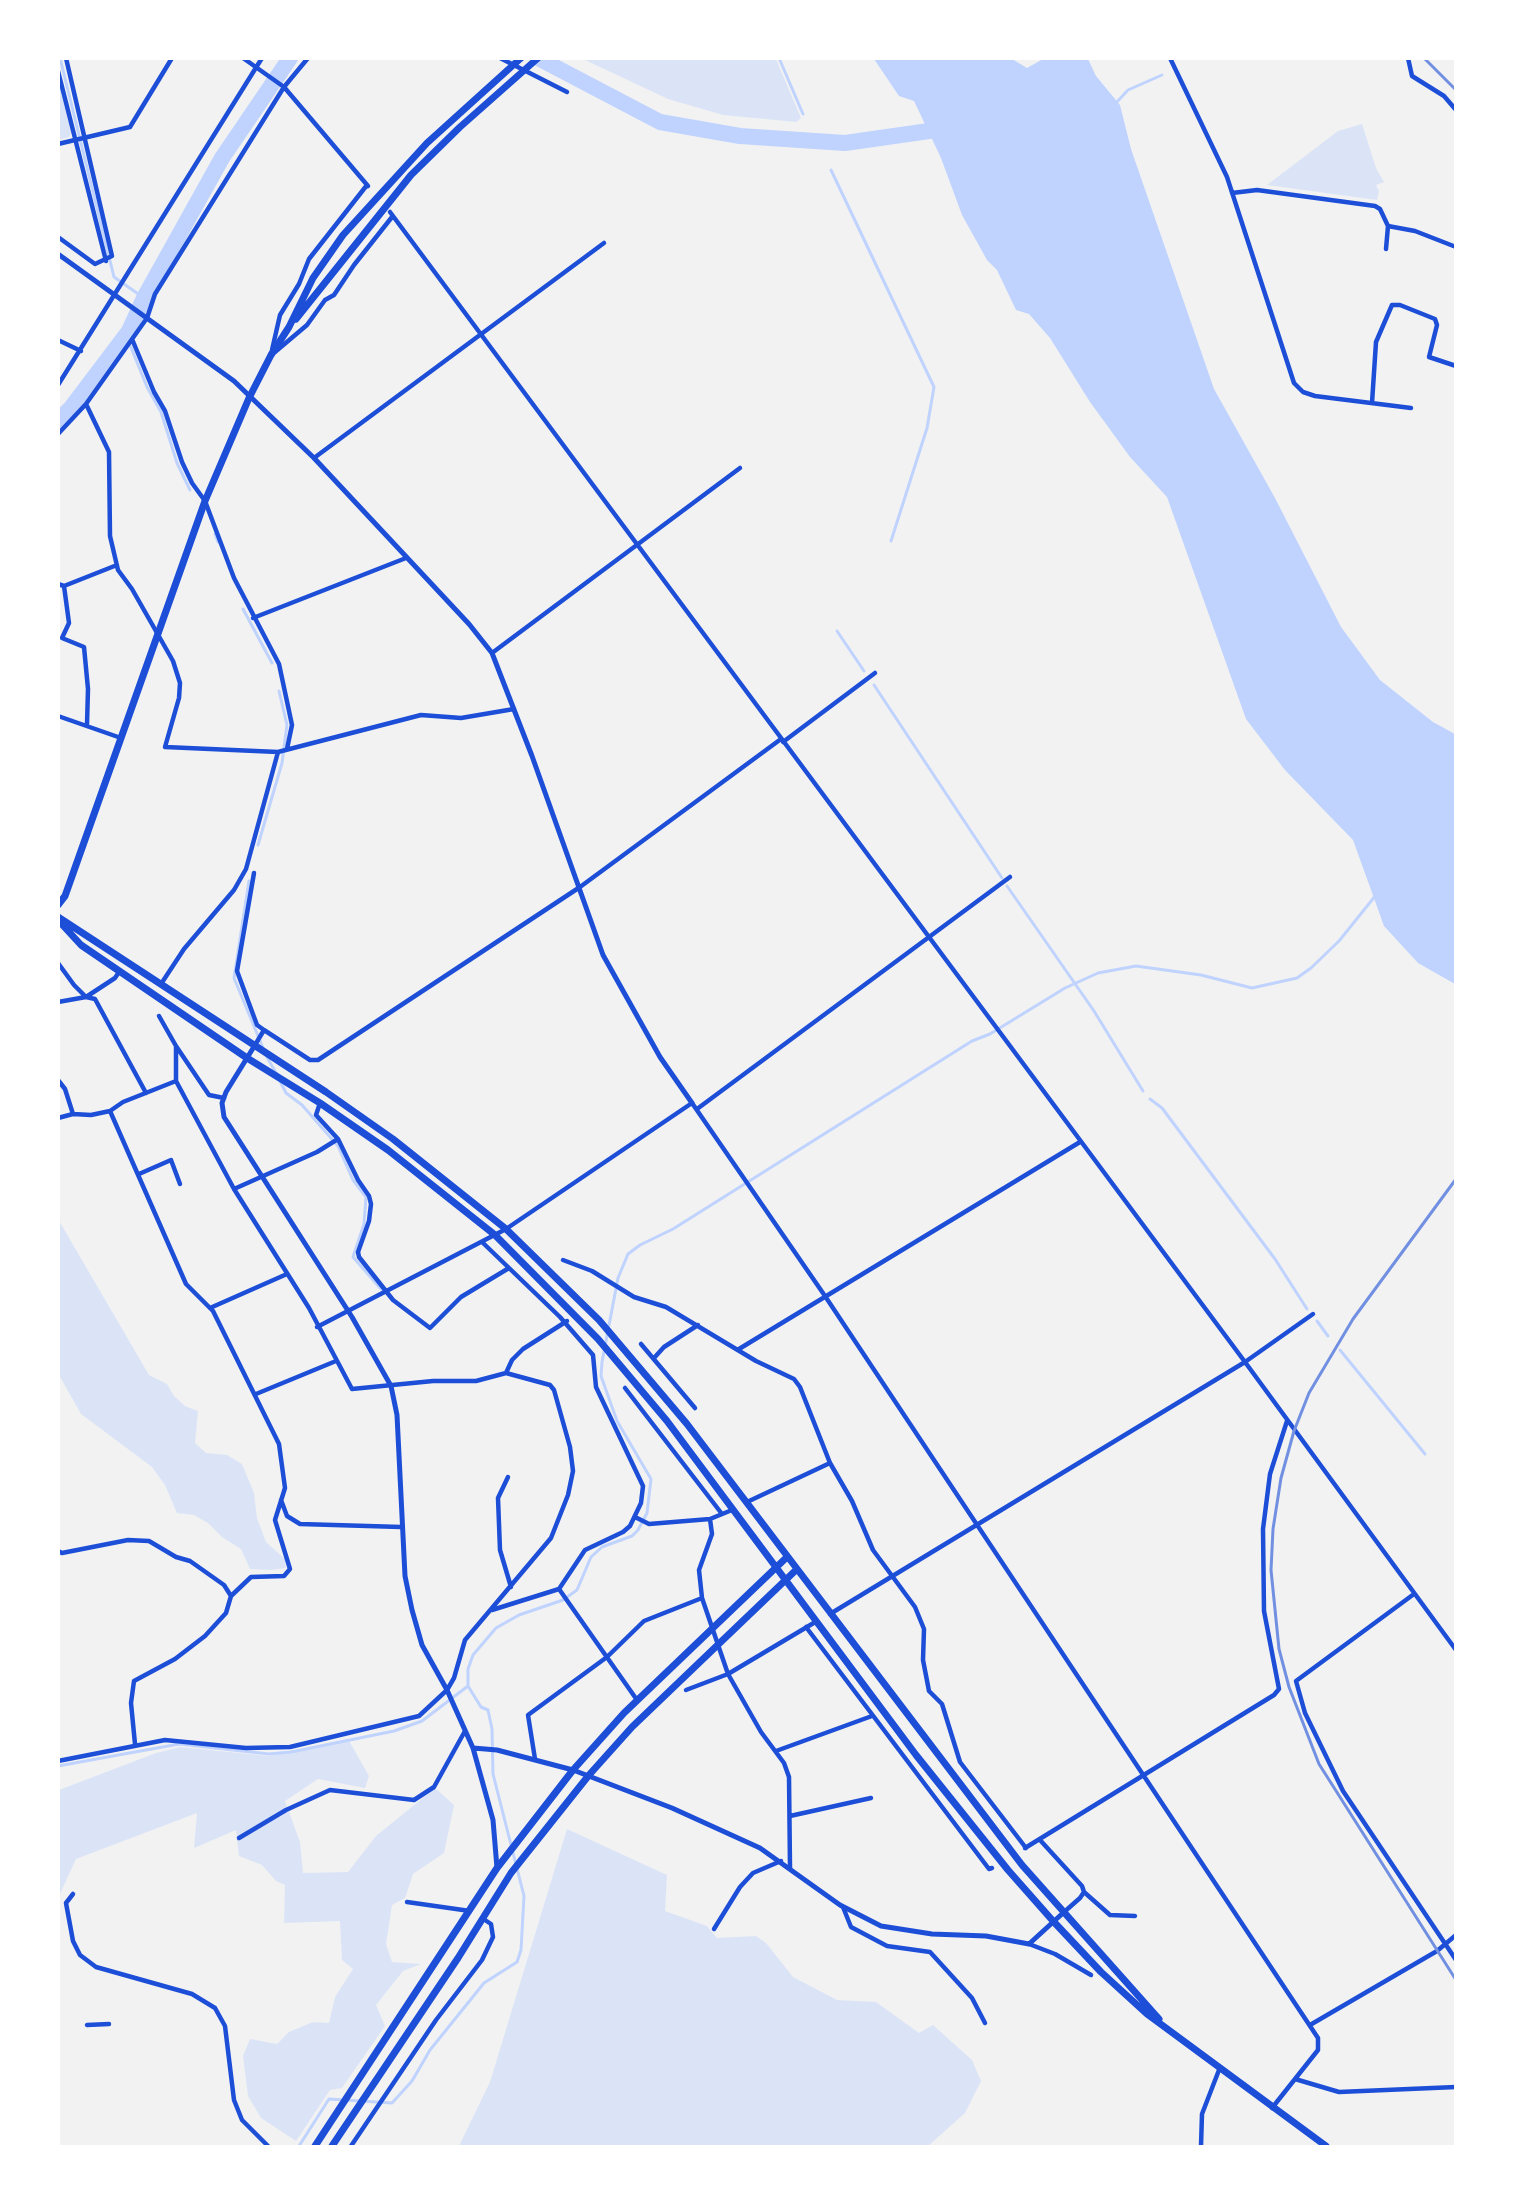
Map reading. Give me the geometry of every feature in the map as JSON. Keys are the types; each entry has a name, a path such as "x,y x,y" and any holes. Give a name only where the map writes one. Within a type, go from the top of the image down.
{"main road":[{"path":"289,327 313,278 343,236 427,143 521,58"},
{"path":"58,905 65,896 205,501 249,398 271,355 289,327 411,175 503,87 538,58"},
{"path":"58,918 255,1045 393,1139 506,1229 599,1320 687,1424 1022,1865 1177,2039"},
{"path":"58,918 81,945 388,1150 495,1235 598,1339 667,1421 916,1755 1008,1870 1053,1921 1116,1986 1177,2039 1326,2146"},
{"path":"315,2146 497,1868 573,1770 637,1700 712,1631 787,1557"},
{"path":"332,2146 511,1873 589,1775 632,1726 796,1570"}],"street":[{"path":"58,237 95,264 106,261 112,256 66,58"},
{"path":"58,144 130,127 172,58"},
{"path":"243,58 284,87 368,186 309,259 299,284 280,315 271,355"},
{"path":"58,385 262,58"},
{"path":"58,434 86,404 147,318 154,294 284,87 308,58"},
{"path":"500,58 567,92"},
{"path":"1408,58 1412,76 1444,96 1455,110"},
{"path":"1171,59 1220,159 1294,383 1303,392 1316,396 1411,408"},
{"path":"58,71 106,261"},
{"path":"1232,193 1257,190 1370,206 1380,209 1384,222 1388,226 1415,231 1455,247"},
{"path":"271,355 307,325 326,300 334,295 391,214 478,334 639,544 1245,1362 1455,1650"},
{"path":"1386,249 1388,226"},
{"path":"314,458 478,334 604,243"},
{"path":"58,254 234,381 249,398 314,458 469,624 492,653 580,887 603,955 660,1057 825,1296 975,1526 1318,2038 1318,2050 1272,2108"},
{"path":"1372,403 1376,342 1392,305 1400,305 1435,319 1437,325 1430,357 1455,366"},
{"path":"132,339 154,392 165,411 182,462 205,501 234,578 279,664 292,725 287,749"},
{"path":"58,340 81,351"},
{"path":"86,404 109,452 110,536 117,566 159,636 180,683 179,698 165,747 278,752 421,715 461,718 514,709"},
{"path":"492,653 740,468"},
{"path":"254,618 406,558"},
{"path":"87,724 88,689 84,647 69,643 62,638 69,623 61,585 117,566"},
{"path":"254,873 237,971 257,1025 310,1059 318,1060 580,887 875,673"},
{"path":"58,716 87,724 121,738"},
{"path":"161,984 184,949 234,890 246,869 278,752"},
{"path":"697,1109 1010,878"},
{"path":"58,963 86,997"},
{"path":"86,997 115,978 119,972"},
{"path":"58,1002 86,997 95,999 146,1093"},
{"path":"159,1016 209,1095 224,1098"},
{"path":"264,1030 224,1098 222,1103 224,1117 348,1310 391,1386 397,1415 405,1576 412,1610 422,1645 447,1690 473,1748 493,1820 497,1868"},
{"path":"58,1761 135,1744 165,1740 246,1748 290,1747 418,1716 447,1690 454,1678 465,1640 481,1618 492,1610 551,1538 568,1495 573,1471 570,1447 554,1390 550,1385 506,1373 476,1381 433,1381 352,1389 317,1327 309,1308 234,1189 176,1081 176,1046"},
{"path":"58,1080 65,1089 73,1114"},
{"path":"58,1118 73,1114 110,1111 176,1081"},
{"path":"320,1103 316,1115 338,1139 371,1204 369,1221 358,1251 359,1257 393,1300 430,1328 437,1325 461,1297 509,1268"},
{"path":"317,1327 506,1229 692,1103"},
{"path":"110,1111 186,1284 210,1308 256,1394 279,1444 285,1479 275,1520 290,1569 284,1576 251,1577 231,1596 226,1613 206,1636 175,1659 134,1681 131,1703 135,1744"},
{"path":"234,1189 317,1152 338,1139"},
{"path":"739,1349 1080,1142"},
{"path":"139,1173 171,1160 180,1184"},
{"path":"482,1242 566,1322 593,1354 596,1387 615,1433 643,1486 635,1517 623,1532 585,1550 559,1589 492,1610"},
{"path":"563,1260 607,1279 634,1297 666,1307 794,1379 800,1387 830,1462 852,1501 873,1550 915,1607 924,1629 926,1648 923,1660 929,1691 942,1704 960,1762 1025,1848 1274,1695 1280,1689 1264,1611 1263,1529 1270,1474 1287,1421"},
{"path":"210,1308 287,1274"},
{"path":"830,1614 1245,1362 1313,1314"},
{"path":"506,1373 512,1360 523,1349 566,1322"},
{"path":"654,1358 664,1347 698,1325"},
{"path":"641,1344 696,1408"},
{"path":"256,1394 336,1361"},
{"path":"625,1388 722,1514"},
{"path":"747,1502 830,1462"},
{"path":"508,1477 498,1498 500,1550 511,1587"},
{"path":"281,1500 290,1520 300,1524 401,1527"},
{"path":"635,1517 649,1524 710,1519 732,1510"},
{"path":"710,1519 712,1534 699,1570 702,1598 728,1674 776,1751 789,1778 790,1868"},
{"path":"58,1551 62,1553 128,1540 149,1541 190,1562 224,1585 231,1596"},
{"path":"559,1589 637,1700"},
{"path":"1414,1594 1296,1681 1305,1713 1343,1791 1455,1960"},
{"path":"535,1759 528,1715 607,1657 644,1621 702,1598"},
{"path":"686,1690 728,1674 816,1621"},
{"path":"806,1627 989,1869 992,1868"},
{"path":"776,1751 872,1716"},
{"path":"239,1838 286,1810 330,1790 414,1800 434,1787 465,1731"},
{"path":"473,1748 497,1750 589,1775 743,1840 781,1861 864,1920 900,1931 986,1936 1029,1944 1055,1954 1091,1975"},
{"path":"790,1816 872,1798"},
{"path":"1040,1840 1082,1886 1084,1892 1110,1915 1135,1916"},
{"path":"714,1929 747,1880 768,1865 781,1861"},
{"path":"1029,1944 1084,1892"},
{"path":"73,1894 66,1903 73,1941 80,1955 96,1967 192,1994 215,2008 225,2026 234,2100 242,2120 268,2146"},
{"path":"407,1902 470,1911"},
{"path":"843,1907 851,1927 887,1946 930,1952 972,1998 985,2023"},
{"path":"351,2146 436,2020 482,1960 493,1937 490,1924 482,1918"},
{"path":"1311,2025 1437,1951 1455,1935"},
{"path":"87,2025 109,2024"},
{"path":"1201,2146 1202,2114 1219,2070"},
{"path":"1295,2079 1339,2092 1455,2086"}],"shaded area":[{"path":"583,59 776,59 801,118 796,122 723,115 668,99"},
{"path":"59,84 71,133 69,137 59,140"},
{"path":"1362,124 1376,168 1384,182 1376,185 1379,191 1377,200 1267,185 1338,131"},
{"path":"58,1219 149,1375 167,1384 174,1396 185,1406 198,1411 195,1443 206,1453 227,1455 242,1464 254,1493 257,1518 266,1542 285,1559 286,1568 250,1569 241,1549 222,1537 208,1523 194,1515 177,1513 165,1485 152,1467 81,1414 59,1375"},
{"path":"348,1739 369,1776 365,1788 318,1779 285,1801 300,1842 303,1873 348,1872 376,1836 435,1788 454,1805 444,1853 413,1874 405,1898 392,1905 386,1944 392,1962 421,1964 403,1971 376,2005 385,2026 342,2088 330,2090 296,2141 261,2118 248,2096 243,2056 250,2039 277,2044 289,2032 313,2022 329,2023 335,1997 353,1969 342,1960 340,1921 284,1923 285,1885 276,1881 262,1865 239,1856 236,1830 194,1848 197,1813 76,1859 59,1896 59,1790 156,1753 180,1747 269,1756"},
{"path":"567,1829 667,1875 665,1911 707,1926 717,1938 756,1936 766,1943 793,1977 837,2000 876,2002 919,2033 933,2025 972,2060 981,2081 965,2113 928,2146 459,2146 490,2082"}],"water":[{"path":"874,59 1012,59 1027,68 1043,59 1088,59 1096,76 1120,105 1131,149 1214,389 1275,498 1341,627 1380,680 1433,722 1455,734 1455,984 1418,963 1384,926 1353,840 1285,770 1246,719 1167,497 1130,457 1090,402 1050,338 1029,314 1016,310 997,270 987,260 962,215 941,158 914,101 899,96"}],"waterway":[{"path":"60,58 114,277 144,298"},
{"path":"58,420 70,409 129,331 144,298 222,158 290,58"},
{"path":"538,58 660,122 740,136 845,143 950,128"},
{"path":"779,58 803,114"},
{"path":"1116,103 1128,90 1162,75"},
{"path":"831,170 934,387 927,428 891,541"},
{"path":"126,335 147,387 161,412 177,463 190,490"},
{"path":"215,534 218,542"},
{"path":"243,609 272,663"},
{"path":"837,631 864,671"},
{"path":"874,685 1002,878"},
{"path":"258,845 282,763 287,725 279,691"},
{"path":"249,881 234,978 263,1048"},
{"path":"1007,886 1094,1011 1143,1091"},
{"path":"468,1686 468,1669 473,1655 496,1628 519,1615 563,1600 577,1590 591,1557 602,1547 632,1536 647,1513 651,1479 617,1421 601,1376 618,1278 628,1254 640,1245 673,1229 972,1041 990,1034 1065,988 1098,973 1136,966 1201,975 1252,988 1297,978 1339,941 1376,895"},
{"path":"267,1057 277,1075"},
{"path":"280,1081 286,1093 302,1105 338,1146 353,1180 366,1197 364,1224 353,1257 381,1289"},
{"path":"1150,1099 1162,1108 1275,1259 1307,1309"},
{"path":"1317,1321 1328,1336"},
{"path":"1340,1350 1425,1454"},
{"path":"58,1766 179,1744 269,1754 291,1752 394,1731 422,1721 468,1686"},
{"path":"299,2146 329,2099 392,2103 412,2081 430,2050 484,1983 517,1962 521,1950 524,1896 493,1774 492,1729 488,1710 481,1707 468,1686"}],"railway":[{"path":"1424,58 1456,90"},
{"path":"1456,1179 1353,1319 1309,1393 1294,1431 1281,1478 1273,1529 1271,1570 1279,1649 1289,1687 1319,1764 1456,1980"}]}
